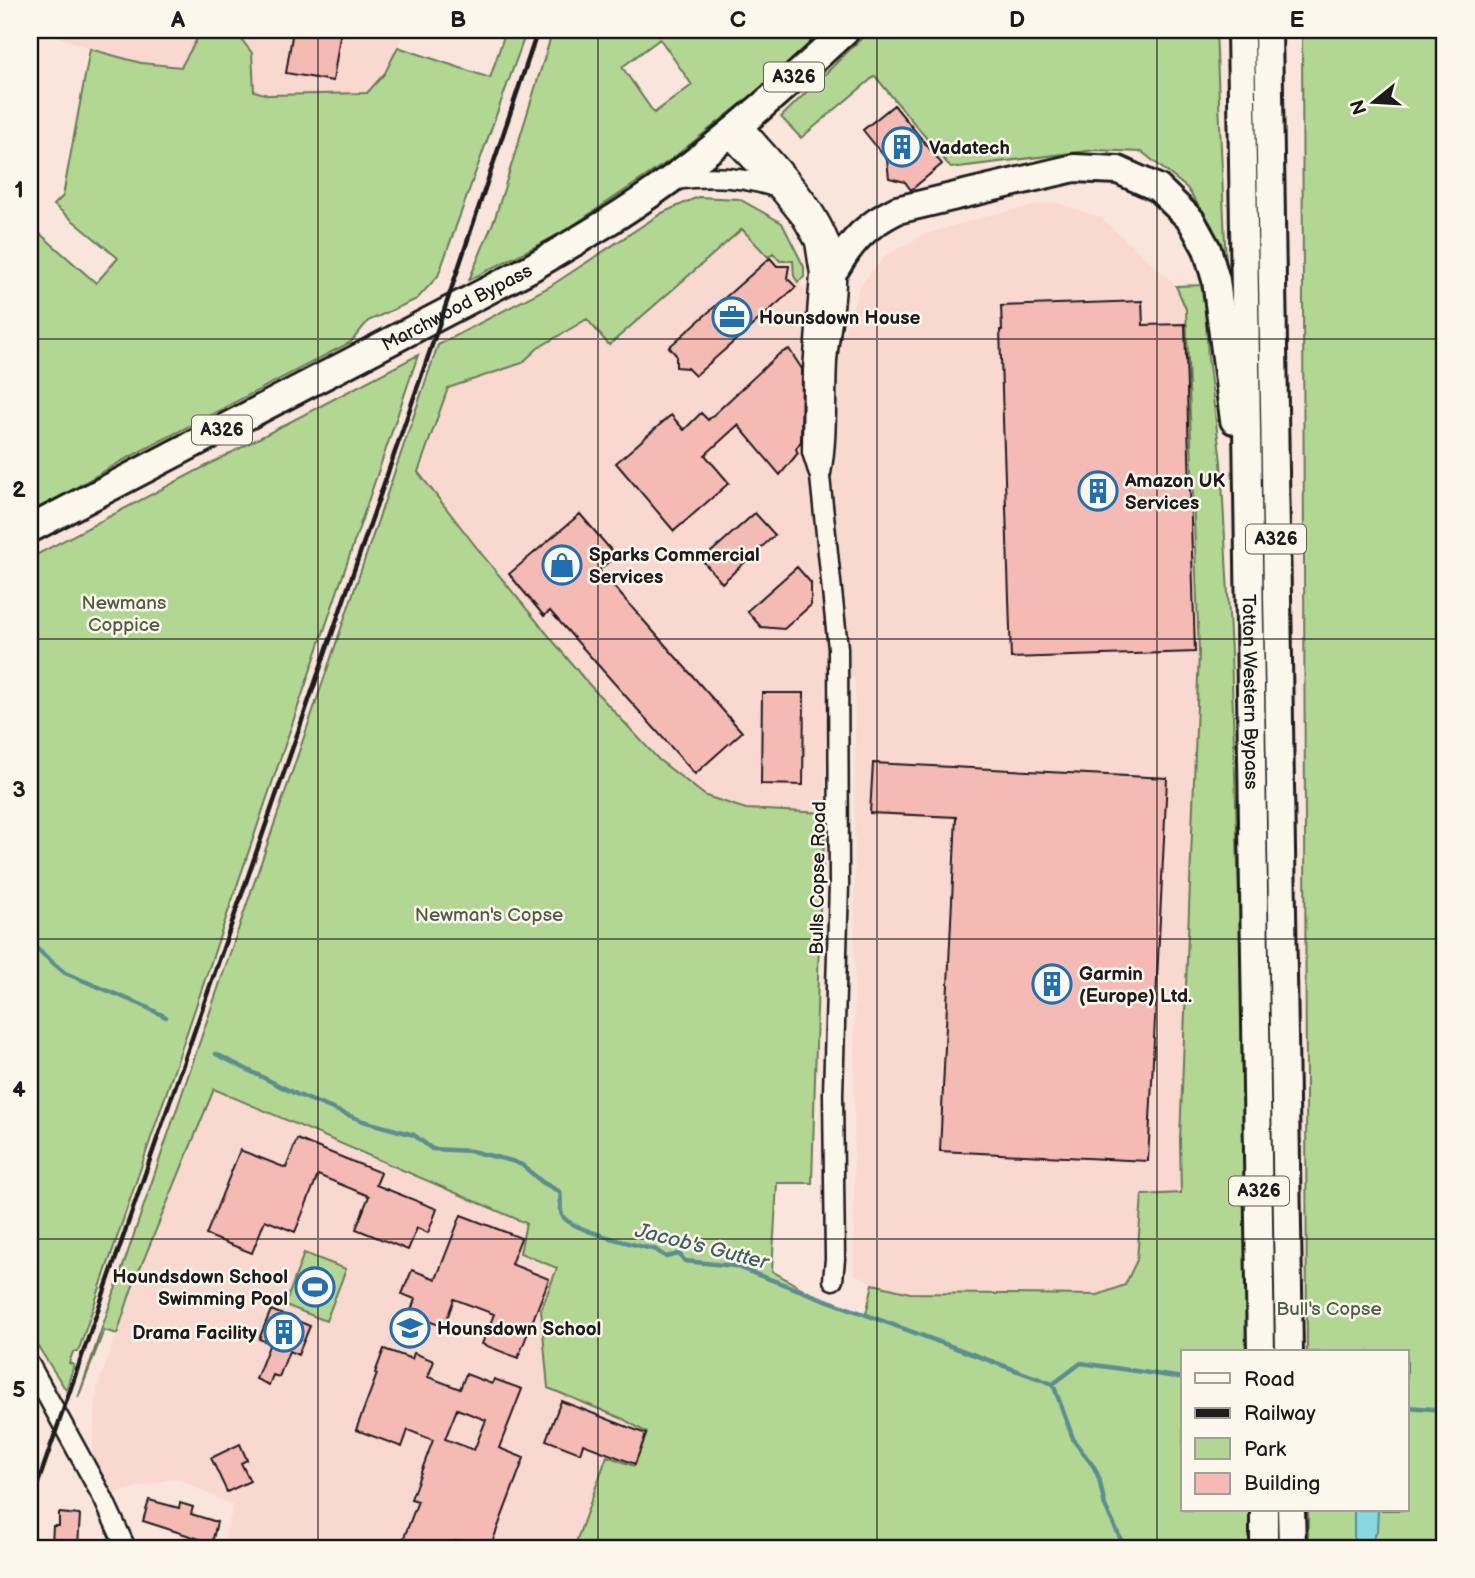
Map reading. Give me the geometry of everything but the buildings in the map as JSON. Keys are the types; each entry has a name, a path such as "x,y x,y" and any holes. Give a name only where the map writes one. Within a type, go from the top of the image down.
{"main road":[{"name":"Marchwood Bypass","path":"30,529 529,269 601,226 670,180 734,129 846,30"},
{"name":"Totton Western Bypass","path":"1241,30 1261,1350"},
{"name":"Totton Western Bypass","path":"1269,30 1289,1350"},
{"path":"836,268 857,237 875,221 897,210 922,203 1074,168 1118,170 1158,188 1191,220 1207,248 1216,280 1250,543"},
{"path":"1264,1512 1264,1548"},
{"path":"1291,1512 1292,1548"}],"street":[{"name":"Bulls Copse Road","path":"734,129 809,230 818,257 820,274 812,400 812,452 820,477 838,648 839,884 833,1094 833,1280"},
{"name":"Bulls Copse Road","path":"734,129 814,211 830,242 836,268 836,286 828,351 826,451 820,477"},
{"path":"670,180 720,177 754,181 777,188"},
{"path":"30,1366 103,1498 126,1548"}],"shaded area":[{"path":"42,30 210,30 197,39 181,67 141,63 90,49"},
{"path":"232,30 405,30 385,73 367,93 268,95 254,91 252,53"},
{"path":"1055,202 1100,217 1176,286 1186,309 1199,652 1180,1140 1181,1194 1142,1195 1137,1260 1125,1285 1098,1295 910,1293 884,1288 854,1274 855,678 825,678 826,813 746,809 706,796 659,760 585,680 418,472 448,388 522,363 538,348 587,318 609,344 742,229 768,257 773,253 793,261 794,276 806,290 807,327 844,334 860,285 886,255 925,234 994,214"},
{"name":"Hounsdown School","path":"208,1086 527,1223 521,1253 1064,1480 1035,1548 222,1548 233,1506 176,1478 111,1494 92,1455 97,1388"}],"green space":[{"path":"210,30 235,31 252,53 254,91 268,95 367,93 385,73 398,47 490,78 506,30 527,30 438,276 417,299 368,321 351,342 122,461 30,514 30,225 96,283 118,258 54,205 63,196 90,49 141,63 181,67 197,39"},
{"path":"553,30 821,30 792,63 673,158 560,234 469,280 495,218","holes":["660,39 692,85 654,113 622,67"]},
{"path":"870,30 1216,30 1226,266 1212,226 1187,188 1142,152 1095,150 951,168 875,76 801,138 781,117"},
{"name":"Bull's Copse","path":"1302,30 1445,30 1445,1527 1442,1530 1445,1534 1445,1548 1308,1548 1308,1512 1408,1512 1408,1350 1307,1350"},
{"name":"Newman's Copse","path":"698,197 739,199 782,223 804,267 804,277 798,282 794,276 793,261 780,261 773,253 768,257 742,229 609,345 587,319 538,348 522,363 448,388 418,472 585,680 659,760 706,796 746,809 826,813 820,906 812,1183 777,1183 772,1271 815,1296 866,1314 873,1284 910,1293 1098,1295 1125,1285 1137,1260 1142,1195 1181,1193 1180,1140 1199,652 1186,309 1176,286 1204,285 1208,358 1221,462 1231,652 1246,1114 1250,1350 1181,1350 1181,1512 1250,1512 1250,1548 574,1548 607,1456 634,1466 647,1433 623,1419 548,1388 541,1310 557,1268 520,1253 526,1223 214,1089 132,1288 117,1334 104,1330 78,1398 438,345 549,287 662,213"},
{"name":"Newmans Coppice","path":"418,355 78,1352 73,1352 69,1363 74,1365 66,1390 30,1334 30,558"},
{"name":"Houndsdown School Swimming Pool","path":"304,1253 346,1269 326,1321 285,1305"}],"water":[{"path":"1354,1512 1378,1512 1377,1531 1368,1548 1354,1548"}],"waterway":[{"name":"Jacob's Gutter","path":"30,943 65,973 166,1017"},
{"name":"Jacob's Gutter","path":"216,1054 298,1095 363,1121 414,1135 432,1149 471,1151 522,1165 542,1182 560,1192 561,1212 567,1221 589,1231 656,1250 666,1257 679,1254 685,1261 734,1266 1053,1384 1074,1441 1099,1478 1105,1506 1125,1548"},
{"name":"Jacob's Gutter","path":"1053,1384 1081,1363 1181,1378"},
{"path":"1408,1407 1445,1410"}],"railway":[{"path":"30,1506 449,296 538,30"}],"place":[{"name":"Vadatech","path":"902,147"},
{"name":"Hounsdown House","path":"732,317"},
{"name":"Amazon UK Services","path":"1098,491"},
{"name":"Sparks Commercial Services","path":"562,565"},
{"name":"Garmin (Europe) Ltd.","path":"1052,984"},
{"name":"Houndsdown School Swimming Pool","path":"315,1287"},
{"name":"Hounsdown School","path":"410,1328"},
{"name":"Drama Facility","path":"284,1332"}]}
